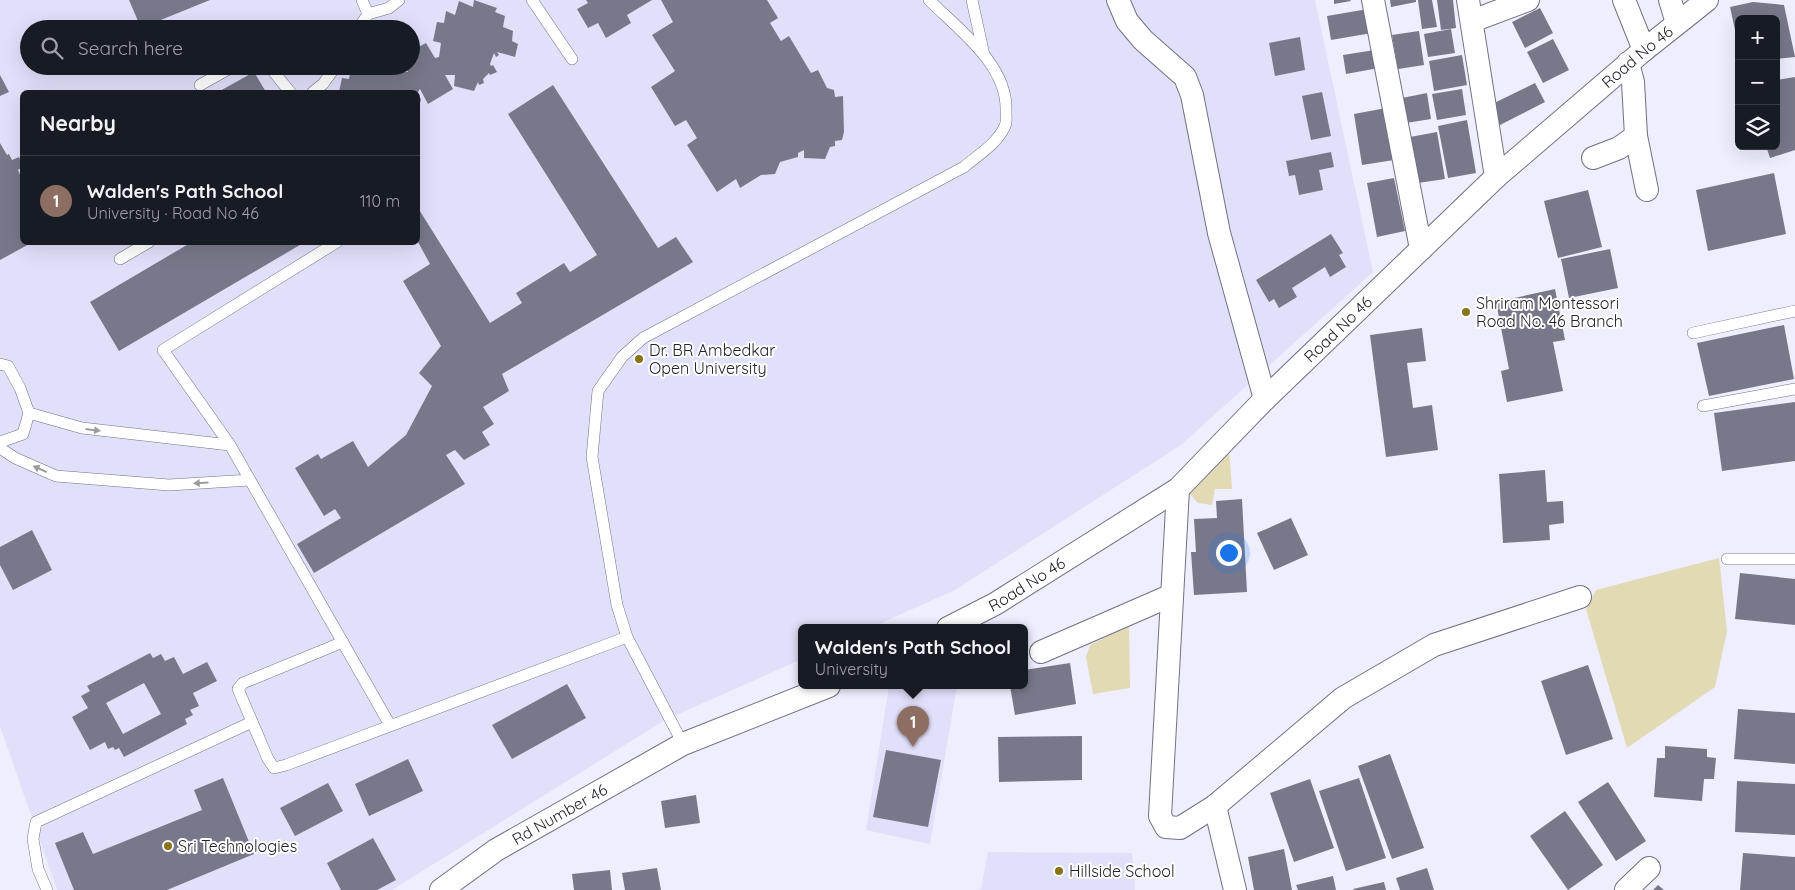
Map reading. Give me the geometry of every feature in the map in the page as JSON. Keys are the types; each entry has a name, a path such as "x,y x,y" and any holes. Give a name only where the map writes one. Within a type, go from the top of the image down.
{"street":[{"path":"1118,0 1127,21 1144,40 1185,77 1192,94 1219,233 1265,399"},
{"path":"1373,0 1421,249"},
{"path":"1496,177 1470,10 1528,0"},
{"path":"1624,0 1636,56 1633,82 1636,136 1647,190"},
{"path":"1670,0 1677,23"},
{"name":"Road No 46","path":"956,624 995,604 1178,489 1265,399 1496,177 1636,56 1707,0"},
{"path":"1593,158 1619,148 1636,136"},
{"path":"1178,489 1160,816 1166,827 1180,828 1216,806 1343,698 1434,645 1580,597"},
{"path":"1041,652 1172,595"},
{"path":"683,744 821,689"},
{"name":"Rd Number 46","path":"441,890 496,850 683,744"},
{"path":"1216,806 1235,890"},
{"path":"1626,890 1649,868"}],"lane":[{"path":"362,0 368,14"},
{"path":"364,20 368,14 389,8 399,0"},
{"path":"532,0 572,60"},
{"path":"683,744 627,637 616,605 592,457 598,391 622,357 643,338 964,167 993,144 1006,125 1007,98 996,70 984,55 930,0"},
{"path":"972,0 984,55"},
{"path":"200,85 218,75"},
{"path":"277,75 288,90"},
{"path":"316,90 330,75"},
{"path":"120,260 144,245"},
{"path":"332,245 163,350 230,445 390,725"},
{"path":"1693,333 1795,311"},
{"path":"0,364 8,366 20,388 30,413 23,434 0,442"},
{"path":"1702,406 1795,389"},
{"path":"30,413 82,428 230,445"},
{"path":"0,448 15,458 56,476 169,485 250,480"},
{"path":"1727,559 1795,559"},
{"path":"343,642 243,683 238,689 268,759 274,768 627,637"},
{"path":"47,890 38,869 33,839 36,822 252,722"}],"shaded area":[{"name":"Dr. BR Ambedkar Open University","path":"0,0 1315,0 1373,272 1181,445 955,590 879,624 798,624 798,661 665,720 392,890 57,890 0,726"},
{"path":"1229,449 1232,489 1215,489 1212,505 1198,503 1189,493"},
{"path":"1719,558 1727,631 1715,687 1627,748 1586,609 1596,590"},
{"path":"1129,625 1130,688 1093,694 1086,657 1090,645"},
{"path":"889,689 956,689 930,844 866,830"},
{"name":"Hillside School","path":"988,852 1132,853 1135,890 976,890 981,889"}],"building":[{"path":"129,0 210,0 161,20 138,20"},
{"path":"474,0 497,8 495,12 505,16 503,27 513,31 512,41 518,44 515,57 497,52 499,55 496,57 494,53 490,64 491,66 493,65 497,72 490,75 489,73 483,79 484,83 479,85 478,82 474,91 454,86 455,75 445,75 453,89 428,104 420,89 339,90 342,78 349,79 350,75 420,75 420,46 426,43 435,58 439,57 441,43 433,41 437,22 444,23 446,11 455,15 459,1 473,7"},
{"path":"586,0 652,0 627,15 631,23 606,38 598,23 588,28 577,9 588,3"},
{"path":"661,0 767,0 778,18 770,23 781,41 789,36 811,73 818,70 827,88 834,90 835,97 843,96 844,132 842,140 835,141 835,146 830,147 825,159 804,158 804,150 798,153 798,157 780,162 775,174 761,175 740,188 736,179 717,192 687,145 697,138 686,120 675,126 651,87 675,71 652,35 673,22"},
{"path":"1334,0 1350,0 1351,1 1334,4"},
{"path":"1390,0 1416,0 1416,2 1391,7"},
{"path":"1418,0 1432,0 1437,27 1422,29"},
{"path":"1437,0 1453,0 1456,28 1441,30"},
{"path":"1753,2 1784,5 1795,57 1780,59 1780,15 1735,15 1735,30 1730,7"},
{"path":"1540,8 1553,33 1525,48 1512,22"},
{"path":"1368,9 1372,33 1331,40 1327,16"},
{"path":"1451,29 1455,53 1428,57 1424,34"},
{"path":"1419,31 1424,65 1398,69 1392,35"},
{"path":"1300,37 1305,70 1275,76 1269,43"},
{"path":"1553,39 1569,70 1543,83 1527,52"},
{"path":"1381,49 1384,67 1346,74 1343,55"},
{"path":"1462,55 1467,85 1434,91 1429,61"},
{"path":"0,75 9,92 0,96"},
{"path":"249,75 256,75 265,90 222,90"},
{"path":"1795,77 1795,150 1770,158 1767,150 1780,150 1780,79"},
{"path":"1535,83 1545,102 1500,125 1490,105"},
{"path":"553,85 658,248 676,237 693,262 502,374 509,391 483,407 494,424 482,432 490,445 464,460 455,450 446,455 465,484 314,573 297,544 341,518 335,509 324,516 295,468 318,454 321,459 353,441 368,467 406,435 432,386 419,373 441,346 403,281 430,264 420,245 420,211 490,323 522,303 516,293 564,263 570,272 597,255 508,114"},
{"path":"1462,89 1466,115 1437,120 1432,94"},
{"path":"1322,92 1331,136 1311,140 1302,96"},
{"path":"1427,93 1431,119 1406,123 1402,98"},
{"path":"1386,108 1394,160 1362,165 1354,114"},
{"path":"1467,120 1476,173 1448,178 1438,126"},
{"path":"1437,132 1445,179 1418,183 1410,137"},
{"path":"0,143 12,160 19,157 20,159 20,168 18,170 20,174 20,245 28,245 0,260"},
{"path":"1331,152 1334,167 1319,170 1323,190 1299,195 1295,175 1289,176 1286,161"},
{"path":"1774,173 1786,234 1708,251 1696,190"},
{"path":"1394,178 1405,231 1377,237 1367,183"},
{"path":"1588,190 1602,247 1558,258 1544,201"},
{"path":"1331,234 1343,253 1339,255 1346,267 1330,277 1325,267 1292,288 1297,297 1279,308 1274,299 1269,302 1256,280"},
{"path":"187,245 300,245 119,351 90,302"},
{"path":"1610,249 1618,288 1569,298 1561,259"},
{"path":"1555,289 1565,340 1553,342 1563,391 1507,402 1501,371 1509,369 1496,302"},
{"path":"1784,325 1794,379 1709,396 1697,343"},
{"path":"1422,328 1426,361 1407,363 1413,408 1432,405 1438,450 1386,457 1370,335"},
{"path":"1795,402 1795,461 1722,471 1714,413"},
{"path":"1545,470 1547,502 1563,501 1564,523 1549,525 1550,540 1503,543 1499,474"},
{"path":"1242,499 1247,592 1194,595 1191,552 1196,552 1194,519 1217,518 1216,501"},
{"path":"1291,518 1308,555 1274,570 1257,533"},
{"path":"32,530 52,570 13,590 0,565 0,547"},
{"path":"1740,573 1795,579 1795,625 1735,619"},
{"path":"150,653 153,658 161,654 165,661 174,657 183,674 207,662 217,681 193,693 199,706 190,710 193,715 185,719 187,724 124,757 119,748 115,750 113,747 108,749 105,742 90,750 72,717 88,708 81,696 90,691 87,686","holes":["144,683 161,714 123,734 106,703"]},
{"path":"1070,663 1076,704 1015,715 1011,689 1028,689 1028,669"},
{"path":"1588,665 1613,739 1566,755 1541,681"},
{"path":"567,684 586,718 512,759 492,725"},
{"path":"1738,709 1795,713 1795,764 1734,759"},
{"path":"1082,736 1082,780 999,782 998,737"},
{"path":"1665,746 1707,749 1707,757 1716,758 1714,779 1704,779 1702,801 1654,797 1657,758 1665,758"},
{"path":"886,750 941,760 928,827 873,817"},
{"path":"1390,754 1424,848 1392,859 1358,766"},
{"path":"408,759 423,791 369,816 355,784"},
{"path":"223,778 254,854 167,890 74,890 55,843 83,832 93,854 202,810 194,790"},
{"path":"1359,778 1386,858 1346,871 1319,791"},
{"path":"1310,779 1334,848 1294,862 1270,793"},
{"path":"1737,781 1795,784 1795,835 1735,832"},
{"path":"1608,782 1646,841 1616,861 1578,802"},
{"path":"328,783 343,811 295,836 280,808"},
{"path":"696,795 700,823 665,828 661,801"},
{"path":"1565,811 1603,865 1568,890 1530,836"},
{"path":"373,838 396,880 377,890 341,890 327,863"},
{"path":"1284,849 1292,890 1254,890 1248,857"},
{"path":"1743,853 1795,857 1795,890 1740,890"},
{"path":"657,868 661,890 625,890 622,873"},
{"path":"1427,868 1434,890 1400,890 1396,878"},
{"path":"610,870 612,890 574,890 572,874"},
{"path":"1333,876 1336,890 1298,890 1296,885"},
{"path":"1384,882 1386,890 1353,889"},
{"path":"1658,885 1664,890 1653,890"}],"place":[{"name":"Shriram Montessori Road No. 46 Branch","path":"1466,312"},
{"name":"Dr. BR Ambedkar Open University","path":"639,359"},
{"name":"Walden's Path School","path":"913,747"},
{"name":"Sri Technologies","path":"168,846"},
{"name":"Hillside School","path":"1059,871"}]}
